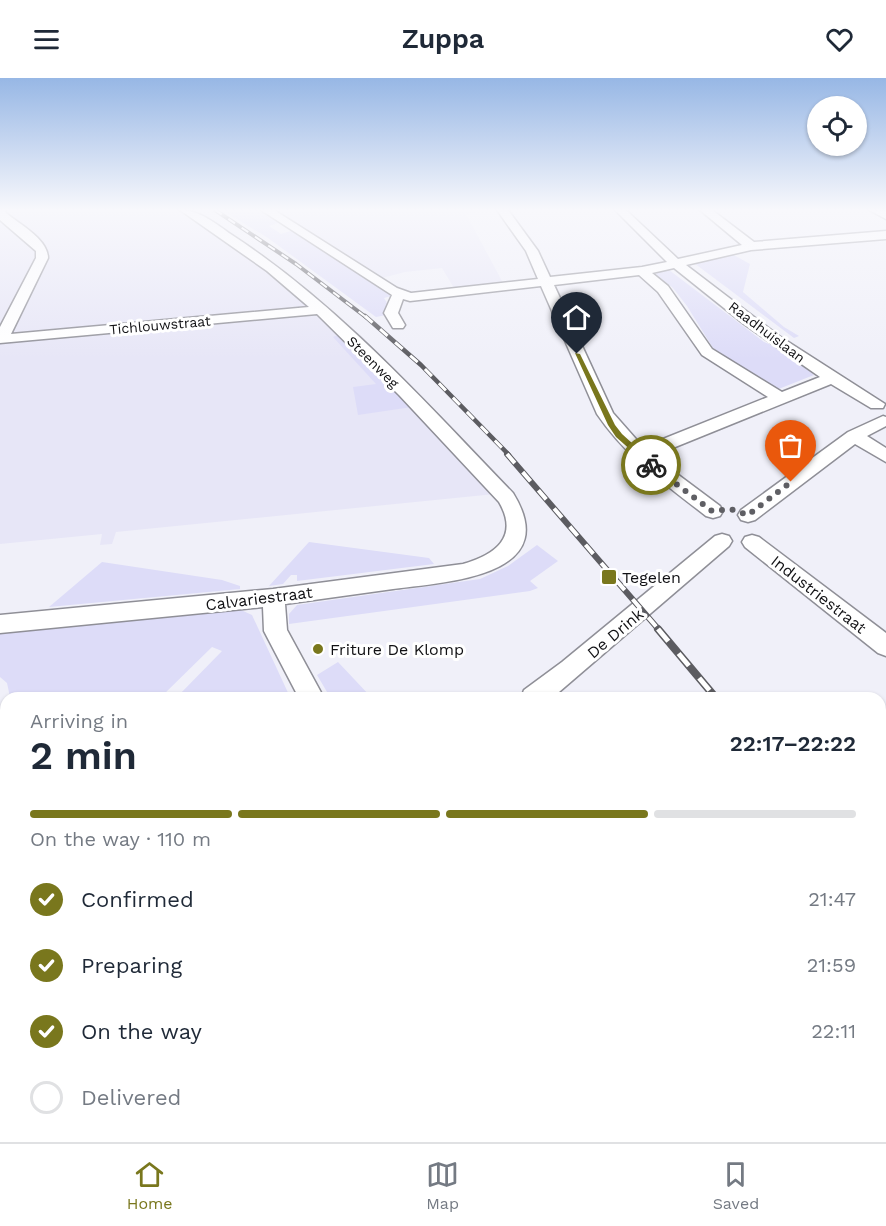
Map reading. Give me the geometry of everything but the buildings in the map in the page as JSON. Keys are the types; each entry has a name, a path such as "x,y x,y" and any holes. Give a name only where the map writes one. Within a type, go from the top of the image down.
{"street":[{"path":"1,339 41,260"},
{"name":"Steenweg","path":"259,260 320,310 506,498 515,510 518,522 517,532 510,545"},
{"path":"346,260 400,294 423,297 642,271 690,260"},
{"path":"536,260 605,414 619,436 639,455 712,511"},
{"name":"Raadhuislaan","path":"672,260 790,350 879,409"},
{"path":"642,271 663,289 707,352 781,398"},
{"path":"398,325 390,312 400,294"},
{"name":"Tichlouwstraat","path":"1,339 320,310"},
{"name":"Raadhuislaan","path":"639,455 831,378"},
{"path":"748,515 854,436 879,409 886,387"},
{"path":"854,436 886,456"},
{"path":"730,509 748,515 759,529 757,539 752,542 738,545 722,541 710,533 705,525 706,518 712,511 730,509"},
{"name":"De Drink","path":"541,692 572,669 722,541"},
{"name":"Industriestraat","path":"752,542 886,646"},
{"name":"Calvariestraat","path":"0,624 273,597 463,572 490,563 510,545"},
{"path":"273,597 276,631 309,692"}],"shaded area":[{"path":"0,260 255,260 281,276 495,494 116,532 112,544 100,545 102,534 0,544"},
{"path":"298,260 338,260 391,296 384,298 387,303 386,315 376,317"},
{"path":"353,260 490,260 503,283 454,288 442,268 405,272 382,278"},
{"path":"708,260 742,260 750,264 743,292 784,327 799,336 794,338 694,263"},
{"path":"669,270 764,342 784,350 814,375 776,390 720,355 673,288 657,275 657,272"},
{"path":"340,334 412,407 358,415 353,387 376,384 333,337"},
{"path":"309,542 429,558 434,564 297,581 297,575 291,575 283,584 269,586"},
{"path":"537,545 558,561 530,581 538,588 530,591 289,624 289,614 297,605 480,579 508,566"},
{"path":"102,562 222,580 240,586 240,589 49,607"},
{"path":"241,610 252,615 288,692 182,692 222,651 212,647 166,692 9,692 7,683 0,677 0,633"},
{"path":"338,662 366,692 327,692 317,675"}],"railway":[{"path":"289,260 367,318"},
{"path":"365,316 421,365 509,455"},
{"path":"507,454 660,631"},
{"path":"658,629 711,692"}],"way so far":[{"path":"651,465 712,511 730,509 748,515 791,482"}],"place":[{"name":"Tegelen","path":"609,577"},
{"name":"Friture De Klomp","path":"318,649"}],"route":[{"path":"577,354 605,414 619,436 651,465"}]}
